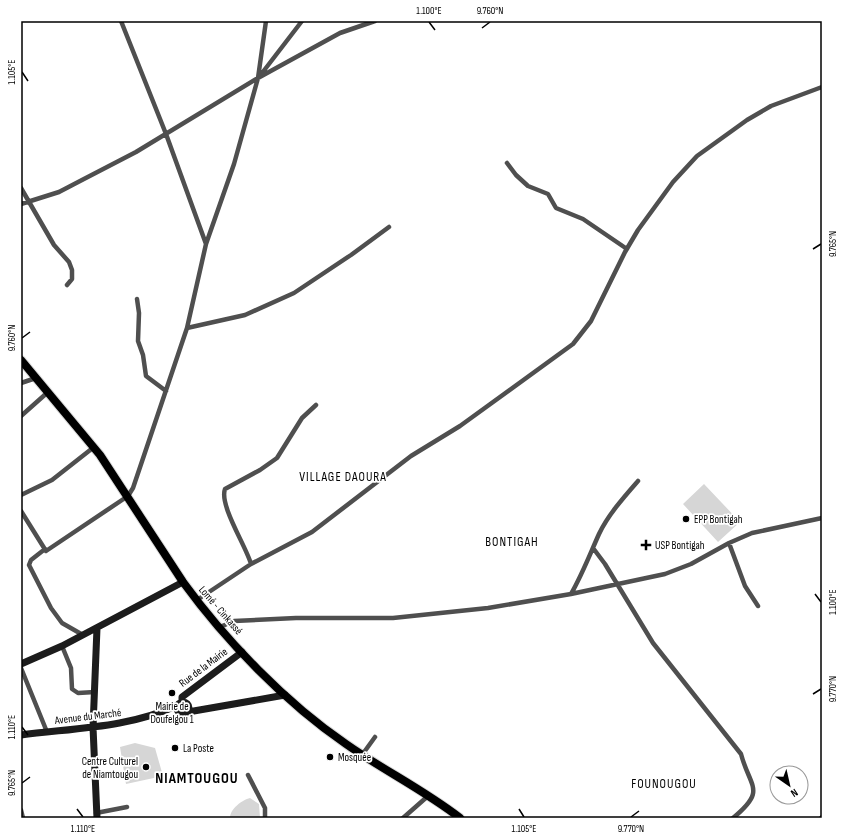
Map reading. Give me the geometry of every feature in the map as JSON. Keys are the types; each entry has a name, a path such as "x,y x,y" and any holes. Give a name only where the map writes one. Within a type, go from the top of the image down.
{"highway":[{"name":"Lomé - Cinkassé","path":"21,360 94,447 128,496 183,582 196,600 242,652 285,696 328,731 362,755 428,796 460,818"}],"main road":[{"path":"21,664 62,646 183,582"},
{"path":"96,816 93,727 97,628"},
{"name":"Rue de la Mairie","path":"180,704 182,697 242,652"},
{"path":"188,712 188,705 180,704 177,710 179,714 184,714 188,712 285,696"},
{"name":"Avenue du Marché","path":"21,735 93,727 143,719 157,715 180,704"},
{"name":"Avenue du Marché","path":"157,715 179,714"}],"street":[{"path":"121,21 166,134 206,244"},
{"path":"21,511 46,551 128,496 133,488 187,328 206,244 234,164 258,78 266,21"},
{"path":"258,78 302,21"},
{"path":"21,204 59,192 136,152 258,78 340,33 375,21"},
{"path":"196,600 251,564 312,532 411,456 460,426 574,344 591,321 627,249 673,182 706,148 771,106 822,87"},
{"path":"508,163 516,175 528,186 548,194 556,208 583,219 627,249"},
{"path":"21,188 54,245 69,262 72,270 72,279 67,285"},
{"path":"187,328 245,315 294,293 351,255 389,227"},
{"path":"137,299 139,313 138,341 143,355 146,376 166,391"},
{"path":"21,383 36,378"},
{"path":"21,416 48,392"},
{"path":"251,564 248,553 236,530 224,499 225,489 260,470 277,458 302,418 316,405"},
{"path":"21,495 52,480 94,447"},
{"path":"572,594 604,527 625,496 638,482"},
{"path":"220,627 234,621 296,618 393,618 488,608 572,594 616,583 665,574 691,564 728,543 752,533 822,518"},
{"path":"728,543 745,586 758,606"},
{"path":"45,548 31,560 29,565 51,608 62,623 83,635"},
{"path":"594,548 653,643 741,754 744,765 752,778 755,791 748,805 732,818"},
{"path":"62,646 71,668 72,689 78,693 95,692"},
{"path":"21,668 47,732"},
{"path":"362,755 375,737"},
{"path":"248,775 265,808 265,818"},
{"path":"403,818 428,796"},
{"path":"96,816 127,808"},
{"path":"21,810 23,818"}],"shaded area":[{"path":"704,484 740,522 718,542 683,504"},
{"path":"135,743 155,748 163,776 126,784 120,747"},
{"path":"250,798 259,804 260,818 230,818 232,811 237,805"}],"place":[{"name":"EPP Bontigah","path":"686,519"},
{"name":"USP Bontigah","path":"646,545"},
{"name":"Mairie de Doufelgou 1","path":"172,693"},
{"name":"La Poste","path":"175,748"},
{"name":"Mosquée","path":"330,757"},
{"name":"Centre Culturel de Niamtougou","path":"146,767"}],"district":[{"name":"VILLAGE DAOURA","path":"343,476"},
{"name":"BONTIGAH","path":"512,541"},
{"name":"NIAMTOUGOU","path":"197,778"},
{"name":"FOUNOUGOU","path":"664,783"}]}
